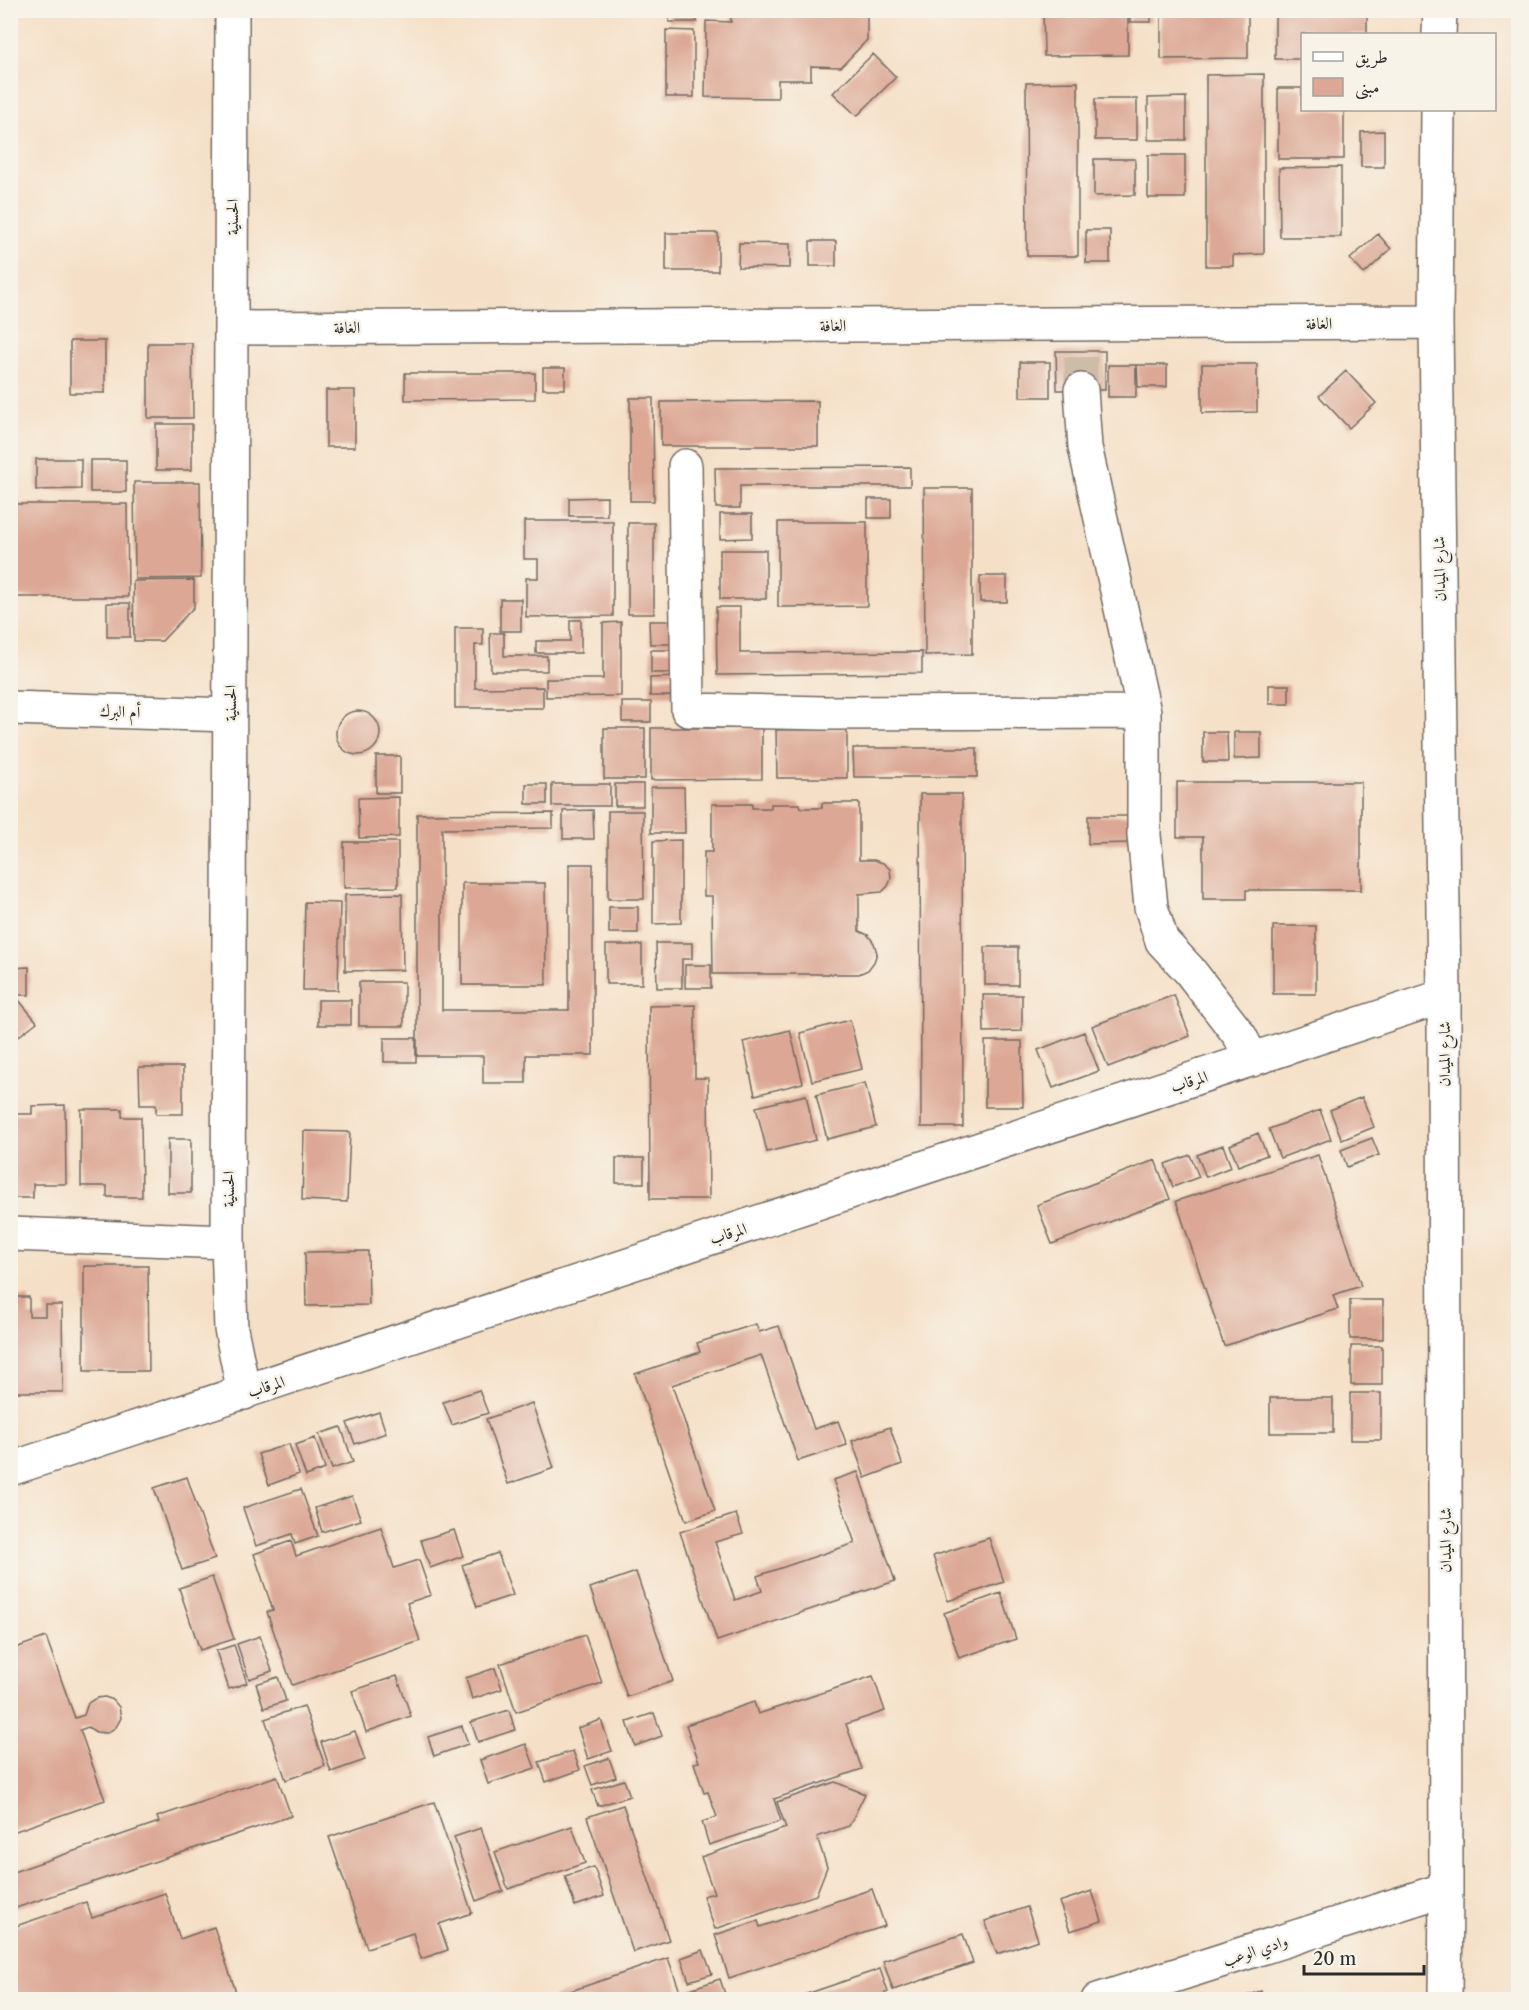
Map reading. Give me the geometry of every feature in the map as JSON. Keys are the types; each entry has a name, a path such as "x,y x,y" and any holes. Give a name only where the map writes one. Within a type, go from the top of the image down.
{"street":[{"name":"الحسنية","path":"232,10 228,1242 231,1329 244,1393"},
{"path":"1439,33 1440,10"},
{"name":"شارع الميدان","path":"1438,111 1436,322 1444,996 1445,2000"},
{"name":"الغافة","path":"231,328 1076,337 1436,322"},
{"path":"1081,390 1086,447 1144,712 1144,836 1151,907 1162,940 1190,970 1240,1036 1252,1060"},
{"path":"685,466 688,710 824,713 1144,712"},
{"name":"أم البرك","path":"10,708 230,715"},
{"name":"المرقاب","path":"10,1469 1444,996"},
{"path":"10,1234 228,1242"},
{"name":"وادي الوعب","path":"1098,2000 1446,1889"}],"building":[{"path":"669,10 697,10 697,22 669,22"},
{"path":"731,10 867,10 867,40 841,67 811,66 811,80 778,80 778,98 705,97 706,21 731,22"},
{"path":"1043,10 1128,10 1128,55 1044,56"},
{"path":"1130,10 1151,10 1151,22 1130,22"},
{"path":"1161,10 1248,10 1248,58 1161,59"},
{"path":"1275,10 1367,10 1367,33 1301,33 1301,59 1275,59"},
{"path":"666,30 694,31 694,97 666,97"},
{"path":"873,54 896,77 857,116 833,93"},
{"path":"1264,74 1264,254 1233,255 1233,266 1206,266 1206,75"},
{"path":"1078,82 1078,256 1027,256 1026,83"},
{"path":"1278,88 1301,88 1301,111 1344,111 1344,159 1278,159"},
{"path":"1186,97 1186,140 1148,140 1148,98"},
{"path":"1095,99 1137,99 1137,140 1095,140"},
{"path":"1384,131 1384,167 1361,167 1361,132"},
{"path":"1148,155 1185,155 1185,198 1148,198"},
{"path":"1094,159 1135,159 1135,195 1094,196"},
{"path":"1341,167 1341,237 1280,237 1279,168"},
{"path":"1086,230 1110,230 1110,263 1086,263"},
{"path":"666,233 718,233 718,271 666,271"},
{"path":"1378,234 1391,249 1364,274 1350,259"},
{"path":"810,241 836,241 836,266 810,266"},
{"path":"739,243 790,244 790,268 738,267"},
{"path":"70,341 105,341 105,393 70,393"},
{"path":"148,343 192,343 193,418 148,418"},
{"path":"1056,351 1105,351 1105,390 1057,390"},
{"path":"1020,362 1050,362 1050,397 1020,397"},
{"path":"1202,364 1257,364 1257,412 1202,413"},
{"path":"1108,365 1136,365 1136,397 1108,397"},
{"path":"1137,365 1167,365 1167,387 1138,387"},
{"path":"543,368 565,368 565,389 543,389"},
{"path":"1346,371 1376,403 1349,428 1319,396"},
{"path":"405,373 535,373 535,399 405,400"},
{"path":"326,390 355,390 355,447 326,447"},
{"path":"630,398 653,398 654,501 630,501"},
{"path":"818,401 818,446 661,446 661,402"},
{"path":"156,424 192,424 192,470 156,470"},
{"path":"36,459 81,459 81,489 36,490"},
{"path":"90,460 126,460 126,492 90,492"},
{"path":"910,467 910,486 740,486 740,508 716,508 715,468"},
{"path":"134,482 200,482 201,578 135,579"},
{"path":"924,488 972,488 972,654 925,655"},
{"path":"607,497 607,516 569,516 569,498"},
{"path":"868,499 891,499 891,518 868,518"},
{"path":"10,504 127,504 128,597 10,597"},
{"path":"720,514 752,514 752,538 720,539"},
{"path":"524,521 613,521 613,616 526,617 526,578 538,578 538,559 524,559"},
{"path":"778,522 867,522 867,606 778,607"},
{"path":"628,523 654,523 654,614 628,614"},
{"path":"720,550 766,550 766,599 720,599"},
{"path":"980,576 1007,576 1007,602 980,602"},
{"path":"194,580 194,607 162,641 134,641 133,581"},
{"path":"500,599 521,599 521,631 500,631"},
{"path":"107,603 130,603 130,637 107,637"},
{"path":"716,607 740,607 740,653 922,652 922,673 717,675"},
{"path":"570,620 581,620 581,653 536,653 536,641 570,641"},
{"path":"649,621 674,621 675,644 650,644"},
{"path":"621,622 621,696 546,697 546,679 603,679 603,623"},
{"path":"455,628 483,628 483,645 475,645 475,688 543,687 543,708 455,708"},
{"path":"490,633 504,633 504,656 547,656 547,671 491,671"},
{"path":"651,650 681,650 681,673 651,673"},
{"path":"683,677 683,696 650,696 650,678"},
{"path":"1269,685 1289,685 1289,704 1269,704"},
{"path":"622,702 651,702 651,722 622,722"},
{"path":"358,711 367,712 374,717 379,724 379,742 374,749 367,754 358,755 349,754 342,749 337,742 336,733 337,724 342,717 349,712"},
{"path":"604,728 645,728 645,779 604,779"},
{"path":"651,728 762,728 762,779 651,780"},
{"path":"847,729 847,778 777,778 776,730"},
{"path":"1203,732 1227,732 1228,762 1203,762"},
{"path":"1234,732 1261,732 1261,758 1234,759"},
{"path":"853,748 977,748 977,777 854,777"},
{"path":"376,756 400,756 400,793 376,793"},
{"path":"1177,782 1361,782 1361,890 1246,890 1246,899 1203,899 1203,837 1177,837"},
{"path":"526,784 547,784 547,804 526,804"},
{"path":"552,784 610,784 610,806 552,806"},
{"path":"615,784 643,784 643,806 615,806"},
{"path":"651,787 684,787 685,833 651,833"},
{"path":"920,794 962,794 963,1127 921,1127"},
{"path":"399,797 399,837 359,838 358,798"},
{"path":"822,803 859,803 859,860 874,860 890,869 891,879 882,892 859,894 859,931 868,935 874,943 877,953 874,962 868,970 859,974 713,974 712,896 704,896 704,852 712,852 712,804 752,804 752,808 771,808 771,804 800,804 801,808 822,808"},
{"path":"593,810 594,839 563,839 563,811"},
{"path":"608,811 643,811 644,899 608,899"},
{"path":"553,813 553,828 442,829 442,1010 569,1010 569,864 593,864 593,1055 526,1055 526,1083 483,1083 483,1056 417,1056 417,814"},
{"path":"1088,816 1133,816 1133,843 1088,844"},
{"path":"681,840 681,923 653,924 653,841"},
{"path":"344,842 398,842 398,887 344,888"},
{"path":"462,883 545,883 546,985 462,985"},
{"path":"402,894 403,970 345,971 345,895"},
{"path":"305,902 340,903 338,990 303,990"},
{"path":"609,907 638,907 638,933 609,933"},
{"path":"1273,926 1316,926 1316,994 1273,994"},
{"path":"656,943 692,943 692,959 682,959 682,988 657,988"},
{"path":"606,945 642,945 642,984 606,984"},
{"path":"985,947 1018,947 1018,985 985,985"},
{"path":"685,965 711,965 711,988 685,988"},
{"path":"29,967 29,995 10,995 10,968"},
{"path":"359,982 404,982 404,1026 359,1026"},
{"path":"983,995 1022,995 1022,1031 984,1032"},
{"path":"1174,995 1190,1036 1108,1067 1092,1026"},
{"path":"18,999 37,1022 10,1043 10,1005"},
{"path":"318,1000 351,1000 351,1025 318,1025"},
{"path":"695,1005 695,1078 708,1078 709,1199 650,1199 649,1006"},
{"path":"850,1020 862,1069 812,1081 800,1033"},
{"path":"790,1030 803,1083 755,1095 743,1042"},
{"path":"1084,1032 1099,1071 1053,1088 1038,1050"},
{"path":"384,1038 416,1038 416,1062 384,1062"},
{"path":"985,1041 1022,1041 1023,1107 985,1107"},
{"path":"139,1067 183,1067 183,1114 156,1114 156,1105 140,1105"},
{"path":"865,1083 876,1127 827,1139 816,1095"},
{"path":"806,1095 816,1140 767,1152 756,1107"},
{"path":"1362,1097 1374,1127 1342,1140 1330,1110"},
{"path":"65,1105 66,1184 33,1184 33,1198 10,1198 10,1114 32,1114 32,1106"},
{"path":"81,1109 122,1109 122,1117 141,1117 142,1197 107,1197 107,1186 81,1186"},
{"path":"1320,1110 1331,1139 1280,1158 1269,1129"},
{"path":"304,1131 350,1132 347,1202 302,1200"},
{"path":"1258,1133 1267,1155 1238,1166 1230,1145"},
{"path":"1372,1138 1379,1155 1347,1167 1341,1150"},
{"path":"168,1139 191,1139 191,1193 168,1193"},
{"path":"1223,1145 1231,1167 1206,1177 1197,1155"},
{"path":"1190,1155 1199,1177 1173,1187 1165,1164"},
{"path":"1318,1155 1361,1286 1333,1295 1338,1309 1224,1346 1176,1201"},
{"path":"616,1158 644,1158 644,1183 616,1183"},
{"path":"1155,1160 1170,1199 1052,1244 1037,1205"},
{"path":"368,1251 369,1305 306,1306 305,1252"},
{"path":"84,1266 148,1266 149,1371 84,1371"},
{"path":"10,1297 29,1297 29,1316 45,1316 45,1305 62,1305 63,1392 10,1392"},
{"path":"1350,1300 1383,1300 1383,1339 1350,1339"},
{"path":"756,1324 759,1332 779,1326 814,1429 838,1421 847,1445 798,1461 761,1355 672,1385 715,1511 686,1521 635,1374 700,1352 697,1343"},
{"path":"1351,1346 1382,1346 1382,1385 1351,1385"},
{"path":"479,1390 488,1413 452,1425 443,1402"},
{"path":"1350,1393 1381,1393 1381,1440 1350,1440"},
{"path":"1270,1398 1333,1398 1333,1433 1270,1433"},
{"path":"532,1403 554,1468 508,1484 486,1419"},
{"path":"379,1412 386,1433 355,1444 347,1423"},
{"path":"341,1427 353,1462 332,1469 319,1434"},
{"path":"890,1427 902,1464 865,1478 852,1441"},
{"path":"315,1438 325,1469 306,1476 295,1445"},
{"path":"289,1444 299,1474 269,1485 258,1454"},
{"path":"858,1472 895,1581 717,1641 680,1532 736,1514 743,1534 715,1542 735,1600 762,1591 757,1576 855,1543 833,1480"},
{"path":"187,1477 215,1559 182,1570 154,1488"},
{"path":"301,1489 318,1536 295,1544 292,1534 256,1546 243,1508"},
{"path":"352,1496 361,1520 322,1532 315,1508"},
{"path":"381,1527 394,1568 419,1560 431,1595 407,1603 420,1641 292,1685 267,1612 273,1610 254,1554 291,1541 296,1556"},
{"path":"454,1530 463,1556 430,1568 421,1540"},
{"path":"989,1538 1004,1582 948,1601 933,1556"},
{"path":"498,1553 513,1595 477,1607 462,1565"},
{"path":"636,1572 673,1681 627,1697 590,1588"},
{"path":"212,1577 234,1639 200,1650 179,1588"},
{"path":"1001,1593 1016,1639 959,1658 944,1613"},
{"path":"585,1635 602,1683 516,1712 500,1664"},
{"path":"260,1636 272,1671 249,1679 237,1644"},
{"path":"46,1637 75,1718 84,1715 88,1703 96,1698 105,1697 113,1700 119,1707 121,1718 116,1727 107,1733 96,1732 88,1727 80,1730 105,1800 10,1833 10,1650"},
{"path":"234,1645 247,1683 229,1689 216,1651"},
{"path":"495,1668 502,1689 472,1699 466,1678"},
{"path":"397,1676 411,1716 366,1732 352,1691"},
{"path":"873,1676 885,1711 846,1724 862,1769 774,1799 781,1821 709,1845 702,1822 717,1817 708,1792 704,1793 694,1763 699,1762 686,1725 754,1702 758,1714"},
{"path":"278,1677 286,1701 264,1708 256,1684"},
{"path":"304,1706 325,1766 286,1780 265,1719"},
{"path":"509,1710 515,1730 478,1742 471,1722"},
{"path":"654,1713 662,1736 635,1746 627,1722"},
{"path":"601,1720 612,1751 588,1759 578,1728"},
{"path":"462,1726 468,1744 434,1756 428,1737"},
{"path":"355,1731 365,1760 331,1772 321,1742"},
{"path":"526,1744 535,1768 488,1784 480,1760"},
{"path":"573,1751 580,1770 546,1782 539,1762"},
{"path":"609,1758 616,1777 592,1785 585,1766"},
{"path":"277,1776 291,1816 10,1910 10,1873 159,1822 157,1817"},
{"path":"624,1780 630,1796 598,1806 592,1790"},
{"path":"835,1782 865,1794 849,1826 817,1837 827,1867 816,1895 715,1929 703,1896 714,1893 701,1857 786,1828 777,1802"},
{"path":"434,1802 472,1913 439,1924 448,1950 421,1959 413,1933 367,1948 329,1837"},
{"path":"623,1805 669,1940 633,1952 587,1817"},
{"path":"572,1826 585,1863 508,1889 495,1852"},
{"path":"481,1828 503,1891 476,1901 454,1837"},
{"path":"594,1867 604,1896 575,1906 565,1876"},
{"path":"872,1889 885,1926 729,1978 715,1935 758,1921 760,1927"},
{"path":"1092,1891 1102,1921 1070,1931 1059,1902"},
{"path":"165,1893 180,1939 214,1927 238,1998 233,2000 10,2000 10,1928 86,1902 92,1918"},
{"path":"1027,1907 1038,1940 997,1954 985,1921"},
{"path":"963,1934 973,1963 893,1990 883,1961"},
{"path":"703,1950 712,1974 689,1981 681,1958"},
{"path":"668,1958 683,2000 554,2000 553,1997"},
{"path":"880,1969 888,1992 865,2000 789,2000"},
{"path":"720,1979 727,2000 690,2000 687,1990"},
{"path":"1261,1991 1264,2000 1237,2000 1237,1999"}],"tunnel":[{"path":"1081,351 1081,390"}]}
